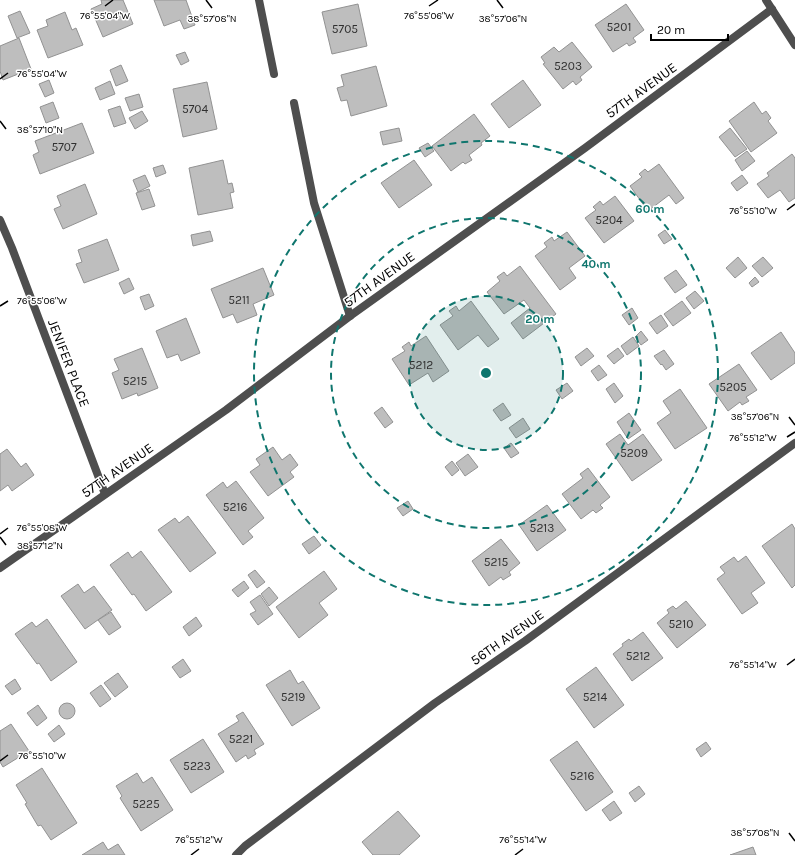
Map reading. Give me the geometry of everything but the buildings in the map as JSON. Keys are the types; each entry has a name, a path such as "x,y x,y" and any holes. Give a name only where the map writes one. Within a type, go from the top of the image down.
{"street":[{"path":"259,0 274,74"},
{"path":"766,0 795,45"},
{"name":"57TH AVENUE","path":"0,568 226,410 350,316 585,148 772,9"},
{"path":"294,103 314,203 350,316"},
{"name":"JENIFER PLACE","path":"0,220 105,494"},
{"name":"56TH AVENUE","path":"236,855 251,842 435,703 525,641 795,443"}]}
